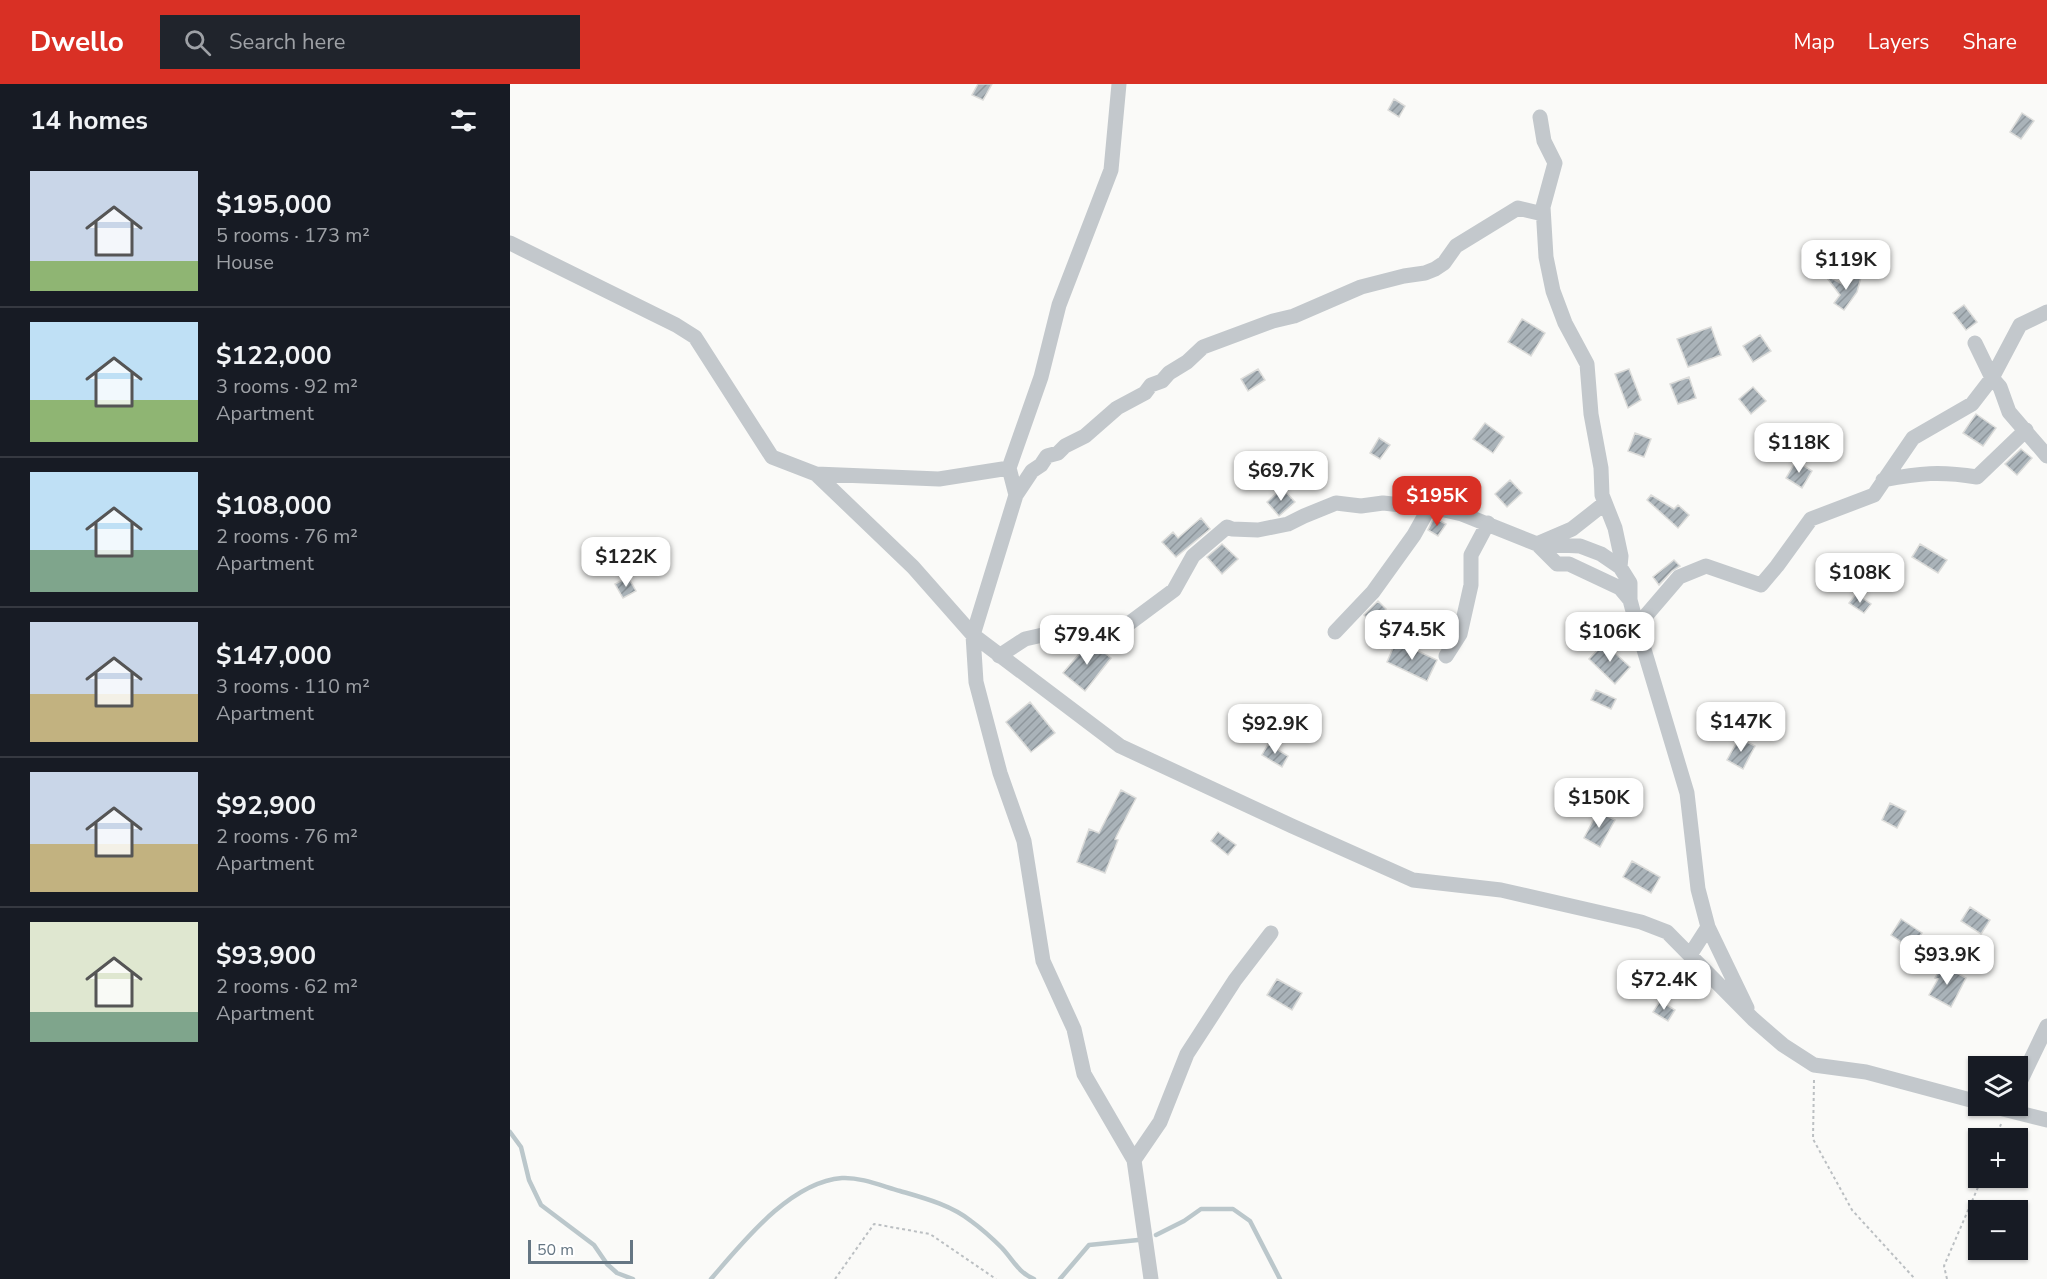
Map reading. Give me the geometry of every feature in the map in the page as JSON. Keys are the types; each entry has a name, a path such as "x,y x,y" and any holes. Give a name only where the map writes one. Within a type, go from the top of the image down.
{"street":[{"path":"1016,495 1009,468 1041,377 1059,305 1111,170 1119,84"},
{"path":"1540,117 1544,141 1555,163 1543,207 1546,257 1553,291 1565,323 1587,364 1602,495 1616,528 1621,556 1620,567"},
{"path":"1151,1279 1134,1160 1084,1074 1074,1029 1043,961 1024,841 1000,773 976,682 973,635 1016,495 1032,471 1041,465 1047,456 1058,453 1065,446 1085,436 1117,408 1145,393 1151,385 1162,381 1203,347 1273,321 1294,316 1361,287 1435,269 1444,263 1456,246 1518,208 1543,214"},
{"path":"510,243 676,325 695,337 772,457 816,474 939,479 1009,468"},
{"path":"1637,626 1678,578 1706,566 1761,585 1778,566 1811,519 1874,495 1913,438 1972,404 1992,378 2020,325 2047,312"},
{"path":"1975,343 1992,378 2000,387 2009,412 2047,456"},
{"path":"1883,480 1915,474 1945,472 1977,477 2026,430"},
{"path":"816,474 913,567 973,635 1120,746 1413,880 1501,890 1641,922 1667,932 1753,1019 1783,1045 1814,1065 1866,1072 1968,1099"},
{"path":"999,656 1025,639 1047,634 1102,631 1131,622 1174,590 1193,556 1227,526 1232,529 1258,530 1288,524 1336,503 1361,506 1383,503 1462,514 1537,544 1580,546 1600,554 1620,567 1630,583 1630,600 1637,626 1687,793 1698,889 1708,927 1753,1019"},
{"path":"1537,544 1572,529 1605,503"},
{"path":"1335,632 1373,592 1414,535 1429,508"},
{"path":"1446,656 1460,634 1471,585 1471,555 1488,523"},
{"path":"1537,544 1557,564 1569,564 1620,588 1630,600"},
{"path":"1690,955 1708,927"},
{"path":"1134,1160 1160,1122 1187,1054 1235,980 1271,933"},
{"path":"2028,1065 2047,1026"},
{"path":"2028,1114 2047,1120"}],"path":[{"path":"1814,1065 1813,1139 1852,1210 1915,1279"},
{"path":"1947,1279 1944,1266 1978,1188"},
{"path":"835,1279 874,1224 930,1234 996,1279"}],"building":[{"path":"978,84 992,84 983,100 972,95"},
{"path":"1394,99 1405,106 1399,117 1388,110"},
{"path":"2022,113 2034,121 2021,139 2010,132"},
{"path":"1863,270 1857,292 1844,310 1834,303 1840,295 1824,274 1846,286"},
{"path":"1964,305 1977,322 1966,330 1953,313"},
{"path":"1522,319 1545,333 1531,356 1508,342"},
{"path":"1711,327 1721,355 1688,367 1677,339"},
{"path":"1760,335 1771,351 1753,362 1743,346"},
{"path":"1258,369 1265,380 1248,391 1241,379"},
{"path":"1629,369 1641,400 1628,408 1615,374"},
{"path":"1689,377 1696,398 1678,404 1670,384"},
{"path":"1753,387 1766,401 1751,414 1739,399"},
{"path":"1976,414 1996,428 1983,446 1963,433"},
{"path":"1485,423 1504,437 1493,453 1473,439"},
{"path":"1635,433 1651,439 1644,457 1628,451"},
{"path":"1379,438 1390,445 1380,459 1370,453"},
{"path":"2021,449 2032,458 2017,475 2005,464"},
{"path":"1796,461 1812,471 1802,488 1786,478"},
{"path":"1510,480 1522,493 1507,507 1495,494"},
{"path":"1282,488 1295,502 1279,516 1267,502"},
{"path":"1651,495 1674,509 1678,505 1689,515 1678,528 1647,500"},
{"path":"1201,518 1210,529 1176,557 1162,542 1173,532 1178,538"},
{"path":"1434,518 1446,524 1438,536 1428,530"},
{"path":"1222,544 1238,559 1222,574 1207,557"},
{"path":"1920,544 1947,560 1938,573 1912,557"},
{"path":"1674,560 1680,566 1659,585 1653,577"},
{"path":"628,577 636,591 623,598 615,584"},
{"path":"1856,594 1871,604 1864,613 1849,603"},
{"path":"1378,601 1386,609 1372,623 1364,615"},
{"path":"1090,641 1111,658 1085,691 1063,673"},
{"path":"1396,641 1437,660 1427,681 1387,662"},
{"path":"1604,643 1630,667 1615,684 1589,659"},
{"path":"1596,690 1616,699 1611,709 1591,700"},
{"path":"1030,702 1055,733 1031,752 1006,722"},
{"path":"1739,738 1755,746 1743,769 1727,760"},
{"path":"1268,744 1288,756 1282,767 1262,755"},
{"path":"1121,790 1136,798 1115,839 1118,840 1105,873 1077,862 1089,829 1099,833"},
{"path":"1890,803 1906,811 1897,828 1882,820"},
{"path":"1598,811 1615,820 1600,847 1584,838"},
{"path":"1218,832 1236,845 1228,855 1211,841"},
{"path":"1632,861 1660,877 1651,893 1623,877"},
{"path":"1970,907 1990,920 1981,934 1961,921"},
{"path":"1901,919 1922,933 1912,949 1891,935"},
{"path":"1942,965 1966,978 1951,1007 1929,995 1938,979 1935,978"},
{"path":"1277,979 1302,993 1292,1010 1267,995"},
{"path":"1660,1001 1675,1010 1668,1021 1653,1012"}],"waterway":[{"path":"510,1132 521,1147 529,1180 541,1205 594,1245 607,1264 617,1273 633,1279"},
{"path":"711,1279 753,1232 786,1202 804,1190 823,1182 842,1178 871,1182 946,1206 963,1215 987,1234 1020,1270 1034,1279"},
{"path":"1156,1235 1184,1221 1201,1209 1233,1209 1250,1221 1280,1279"},
{"path":"1060,1279 1089,1245 1138,1240"}]}
